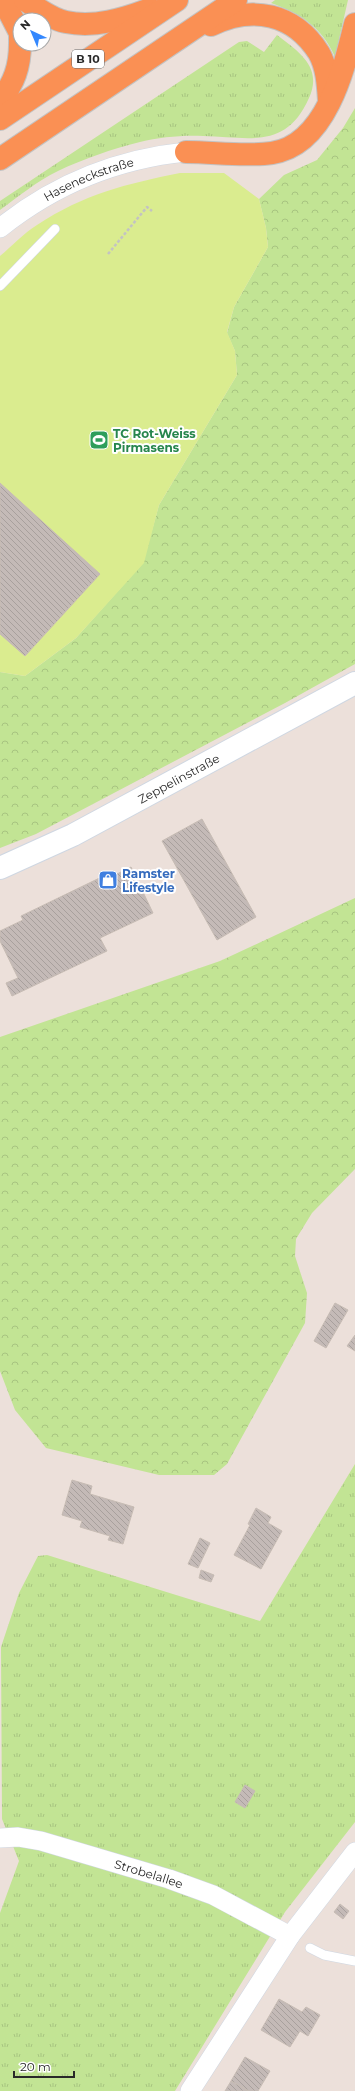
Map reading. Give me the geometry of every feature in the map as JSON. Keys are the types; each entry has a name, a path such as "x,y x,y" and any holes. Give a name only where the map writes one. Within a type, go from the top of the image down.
{"highway":[{"path":"3,0 12,17"},
{"path":"25,0 65,22 84,24 130,17 171,0"},
{"name":"B 10","path":"0,119 177,0"},
{"name":"B 10","path":"0,159 236,0"},
{"path":"170,45 215,23 236,16 261,14 281,19 295,27 319,54 327,78 329,102"},
{"path":"186,152 255,154 273,153 290,148 306,137 318,124 329,102 345,63 355,24"},
{"path":"0,101 17,74 20,52"}],"street":[{"name":"Haseneckstraße","path":"0,228 42,198 92,173 138,159 186,152"},
{"name":"Zeppelinstraße","path":"0,868 73,835 355,683"},
{"name":"Strobelallee","path":"0,1838 18,1837 41,1841 169,1879 213,1896 290,1936"},
{"path":"190,2091 290,1936 355,1852"}],"lane":[{"path":"0,286 55,229"},
{"path":"310,1948 324,1955 355,1961"}],"path":[{"path":"108,254 147,207 152,211"}],"green space":[{"path":"275,0 348,0 335,57 324,37 317,30 301,17 271,3"},
{"path":"277,35 300,54 306,61 311,69 313,77 313,87 309,98 300,115 289,126 277,133 265,137 236,138 180,136 148,140 119,148 77,162 50,175 0,210 0,201 239,42 247,41 264,52"},
{"path":"355,108 355,664 285,703 36,834 0,848 0,672 25,676 76,638 143,563 159,505 237,375 235,351 227,333 234,307 268,247 266,228 259,199 284,175 317,160 343,128"},
{"name":"TC Rot-Weiss Pirmasens","path":"180,173 224,173 259,199 266,228 268,247 234,307 227,332 235,351 237,375 159,505 144,563 76,638 25,676 0,672 0,256 32,228 72,205 123,186"},
{"path":"355,898 355,1169 312,1213 296,1239 295,1256 307,1293 305,1323 227,1464 214,1475 159,1475 46,1448 15,1410 0,1371 0,1037 220,961"},
{"path":"355,1464 355,1822 285,1912 175,2091 0,2091 0,1913 19,1861 2,1819 1,1647 19,1593 38,1556 47,1555 260,1621"}],"building":[{"path":"0,483 100,574 25,656 0,634"},
{"path":"202,819 256,917 217,940 162,841"},
{"path":"131,867 153,913 100,938 107,951 12,996 6,983 18,978 0,941 0,931 23,920 21,916 114,871 115,875"},
{"path":"335,1303 348,1310 326,1348 314,1341"},
{"path":"355,1335 355,1351 347,1346"},
{"path":"72,1480 92,1486 90,1494 134,1507 123,1544 108,1540 110,1536 80,1527 82,1521 62,1515"},
{"path":"256,1508 271,1517 268,1523 282,1531 261,1569 234,1555 250,1525 248,1524"},
{"path":"200,1538 210,1543 198,1568 188,1564"},
{"path":"201,1570 214,1575 211,1582 199,1578"},
{"path":"245,1785 255,1791 245,1808 235,1802"},
{"path":"340,1904 349,1911 343,1919 334,1912"},
{"path":"279,1999 302,2012 306,2007 320,2015 308,2036 300,2031 290,2047 261,2030"},
{"path":"245,2057 270,2071 258,2091 249,2091 231,2081"},
{"path":"231,2081 249,2091 225,2091"}],"place":[{"name":"TC Rot-Weiss Pirmasens","path":"99,440"},
{"name":"Ramster Lifestyle","path":"108,880"}]}
